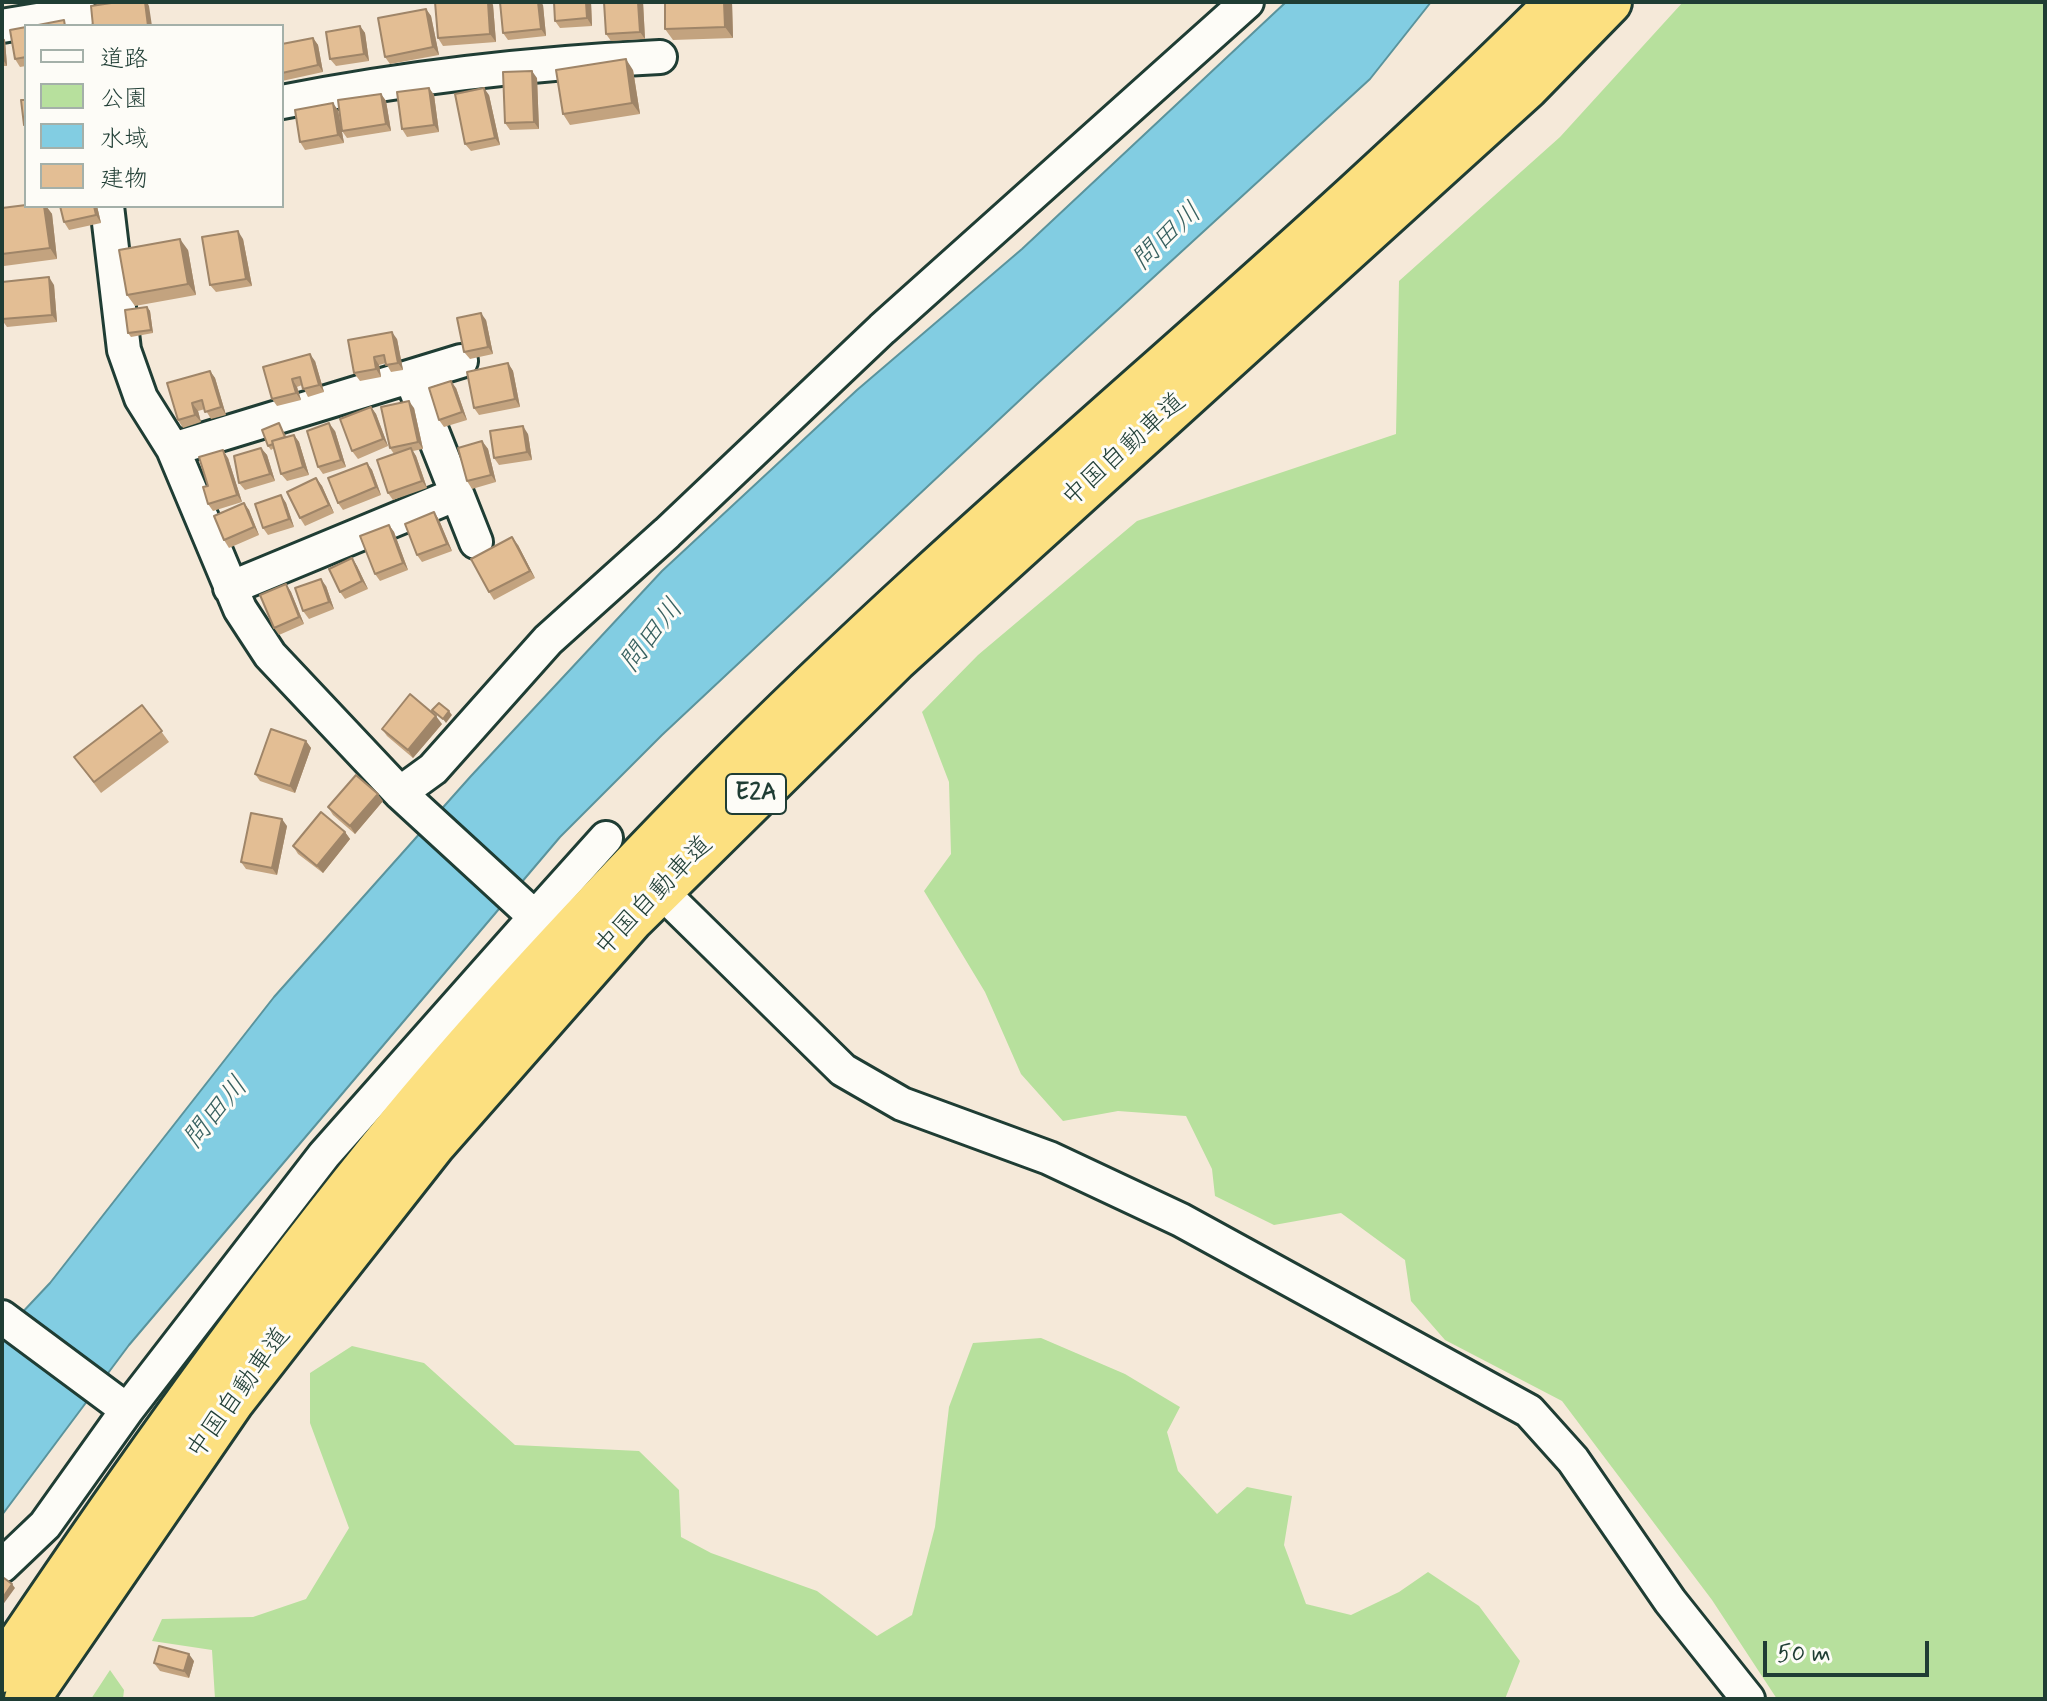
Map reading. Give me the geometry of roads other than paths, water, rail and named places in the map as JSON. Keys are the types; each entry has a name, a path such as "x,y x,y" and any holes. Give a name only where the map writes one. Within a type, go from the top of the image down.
{"highway":[{"name":"中国自動車道","path":"2,1670 154,1447 309,1240 415,1109 595,908 717,780 873,631 1352,198 1559,2"},
{"name":"中国自動車道","path":"27,1699 231,1402 303,1309 433,1144 631,919 895,659 1468,141 1609,2"}],"street":[{"path":"411,804 433,769 548,640 667,533 882,329 1247,2"},
{"path":"2,26 81,14"},
{"path":"284,102 383,82 544,62 660,57"},
{"path":"107,208 124,350 141,398 173,449 230,588 270,655 411,804 527,910"},
{"path":"173,449 461,361"},
{"path":"411,378 476,542"},
{"path":"230,588 457,494"},
{"path":"2,1566 45,1525 122,1406 527,910 606,838"},
{"path":"675,905 843,1070 902,1104 1049,1158 1181,1220 1529,1411 1573,1460 1670,1601 1748,1699"},
{"path":"2,1317 122,1406"}],"water":[{"name":"問田川","path":"1286,2 1431,2 1370,79 1037,384 662,735 560,837 129,1345 2,1515 2,1334 50,1283 274,997 471,776 662,571 857,390 1022,249"}]}
